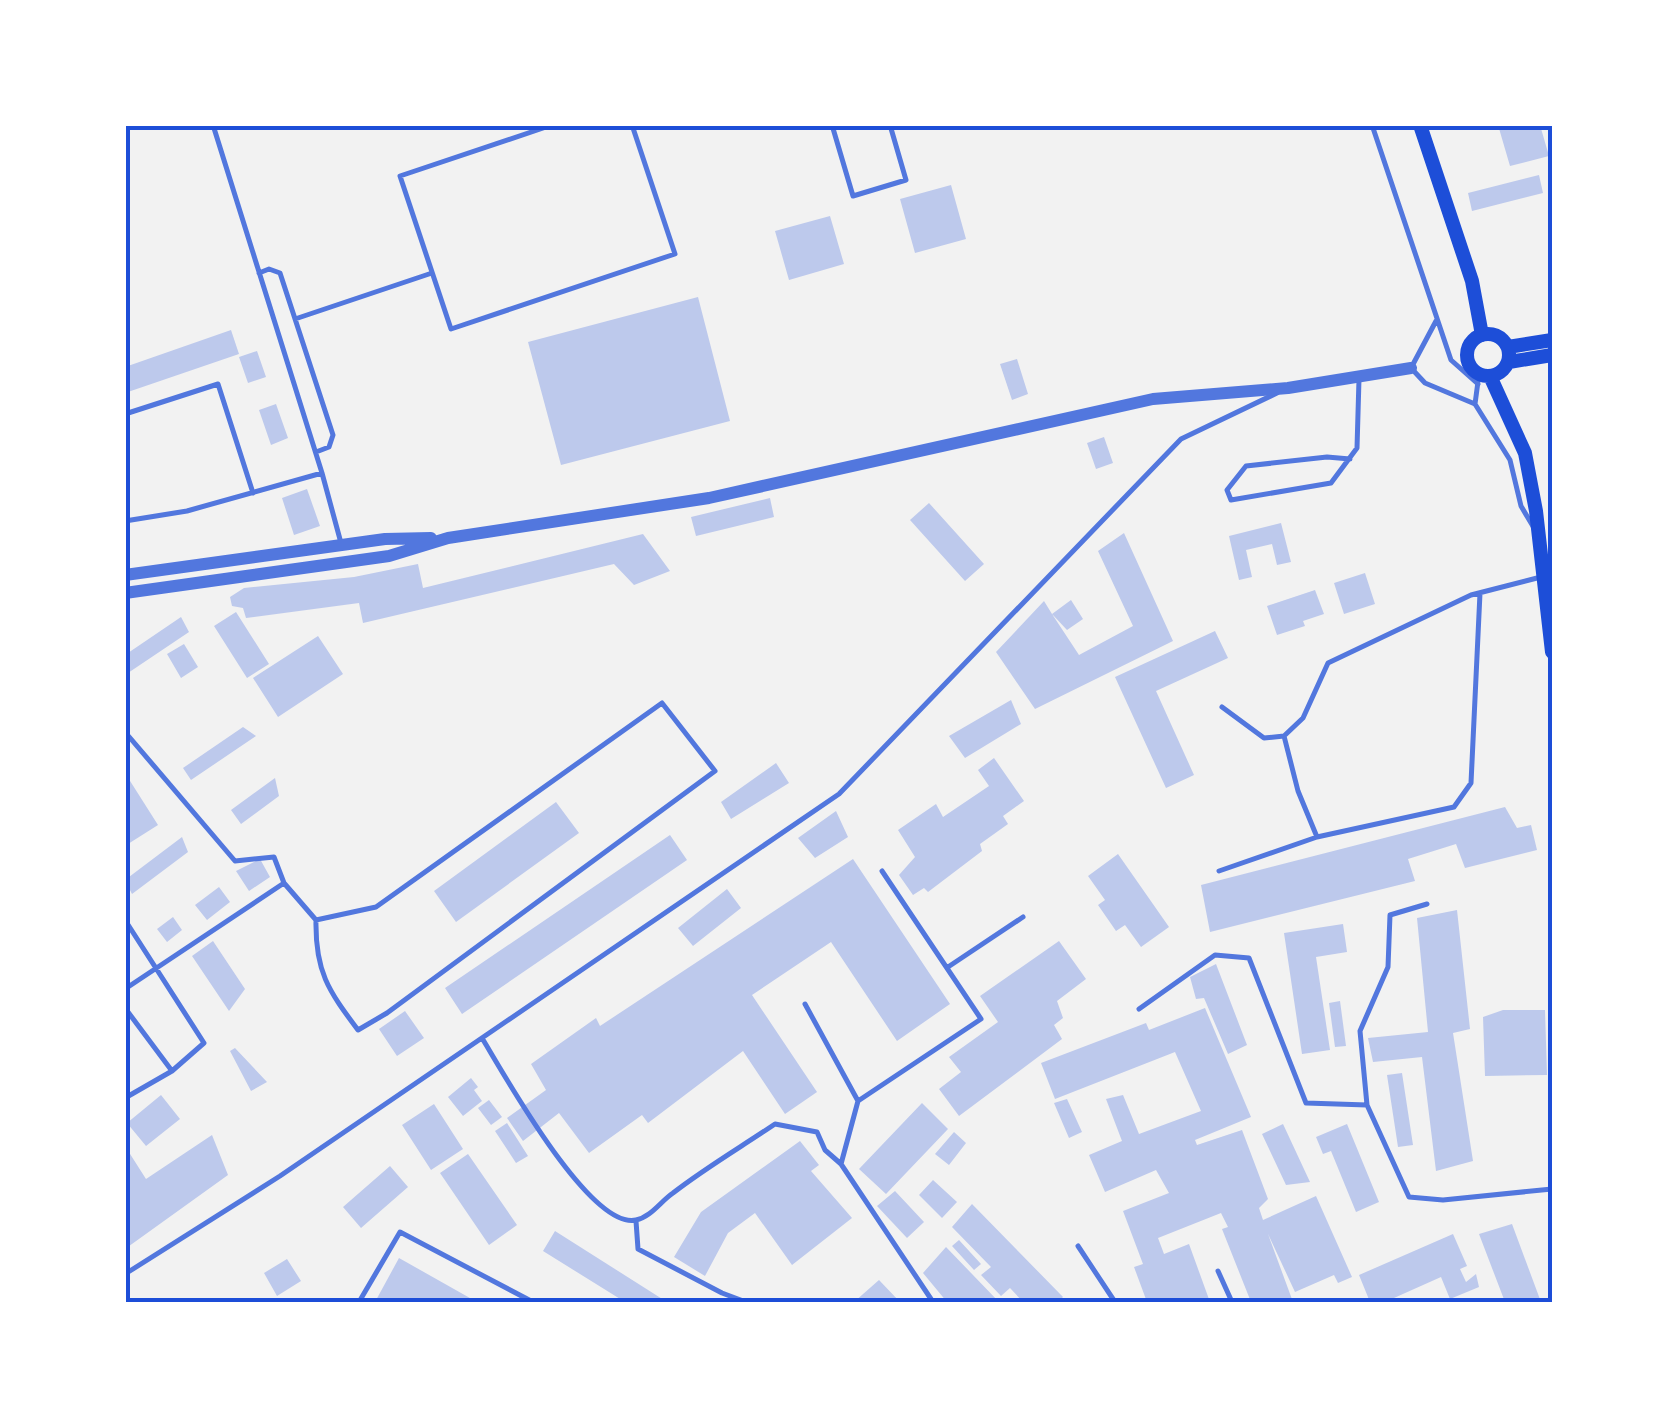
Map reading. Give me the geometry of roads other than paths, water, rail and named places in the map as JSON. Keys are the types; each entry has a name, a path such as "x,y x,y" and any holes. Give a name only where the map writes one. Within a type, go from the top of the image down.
{"main road":[{"path":"1420,125 1472,281 1482,335"},
{"path":"1508,354 1493,335 1482,335 1471,343 1468,354 1469,362 1525,453 1552,652"},
{"path":"1508,354 1552,340"},
{"path":"1482,378 1504,370 1508,354"},
{"path":"1508,354 1552,355"}],"street":[{"path":"125,575 385,539 448,538 709,498 1153,399 1288,388 1411,368"},
{"path":"125,593 389,556 448,538"}],"lane":[{"path":"213,125 316,452 341,545"},
{"path":"552,125 400,176 451,330 675,254 632,125"},
{"path":"832,125 853,196 906,180 890,125"},
{"path":"1372,125 1451,360 1482,378 1475,404"},
{"path":"258,273 269,269 280,274 333,435 329,447 316,452"},
{"path":"295,319 432,273"},
{"path":"1436,321 1411,368 1425,383 1475,404 1510,460 1520,506 1539,537"},
{"path":"1350,458 1246,466 1227,490 1231,500 1330,483 1350,458 1357,448 1359,376"},
{"path":"125,414 218,384 253,492"},
{"path":"125,1274 280,1176 840,794 1181,439 1288,388"},
{"path":"125,521 187,512 322,473"},
{"path":"1222,706 1264,738 1284,736 1304,718 1328,663 1480,592 1544,576"},
{"path":"1219,871 1318,837 1454,807 1471,783 1480,592"},
{"path":"125,732 234,862 274,858 284,883 316,920 316,956 334,999 358,1030 387,1013 715,771 662,703 376,907 316,920"},
{"path":"1284,736 1298,791 1318,837"},
{"path":"841,1164 858,1101 981,1018 882,871"},
{"path":"125,990 284,883"},
{"path":"1427,904 1390,915 1388,967 1360,1032 1367,1106 1409,1197 1442,1200 1552,1188"},
{"path":"948,967 1023,917"},
{"path":"125,920 204,1042 172,1071 125,1098"},
{"path":"1139,1009 1215,955 1250,958 1306,1103 1367,1106"},
{"path":"805,1004 858,1101"},
{"path":"125,1008 172,1071"},
{"path":"482,1038 556,1158 615,1218 636,1221 775,1124 817,1132 825,1150 841,1164 933,1302"},
{"path":"636,1221 638,1248 746,1302"},
{"path":"360,1302 400,1232 534,1302"},
{"path":"1078,1246 1115,1302"},
{"path":"1218,1271 1232,1302"}]}
